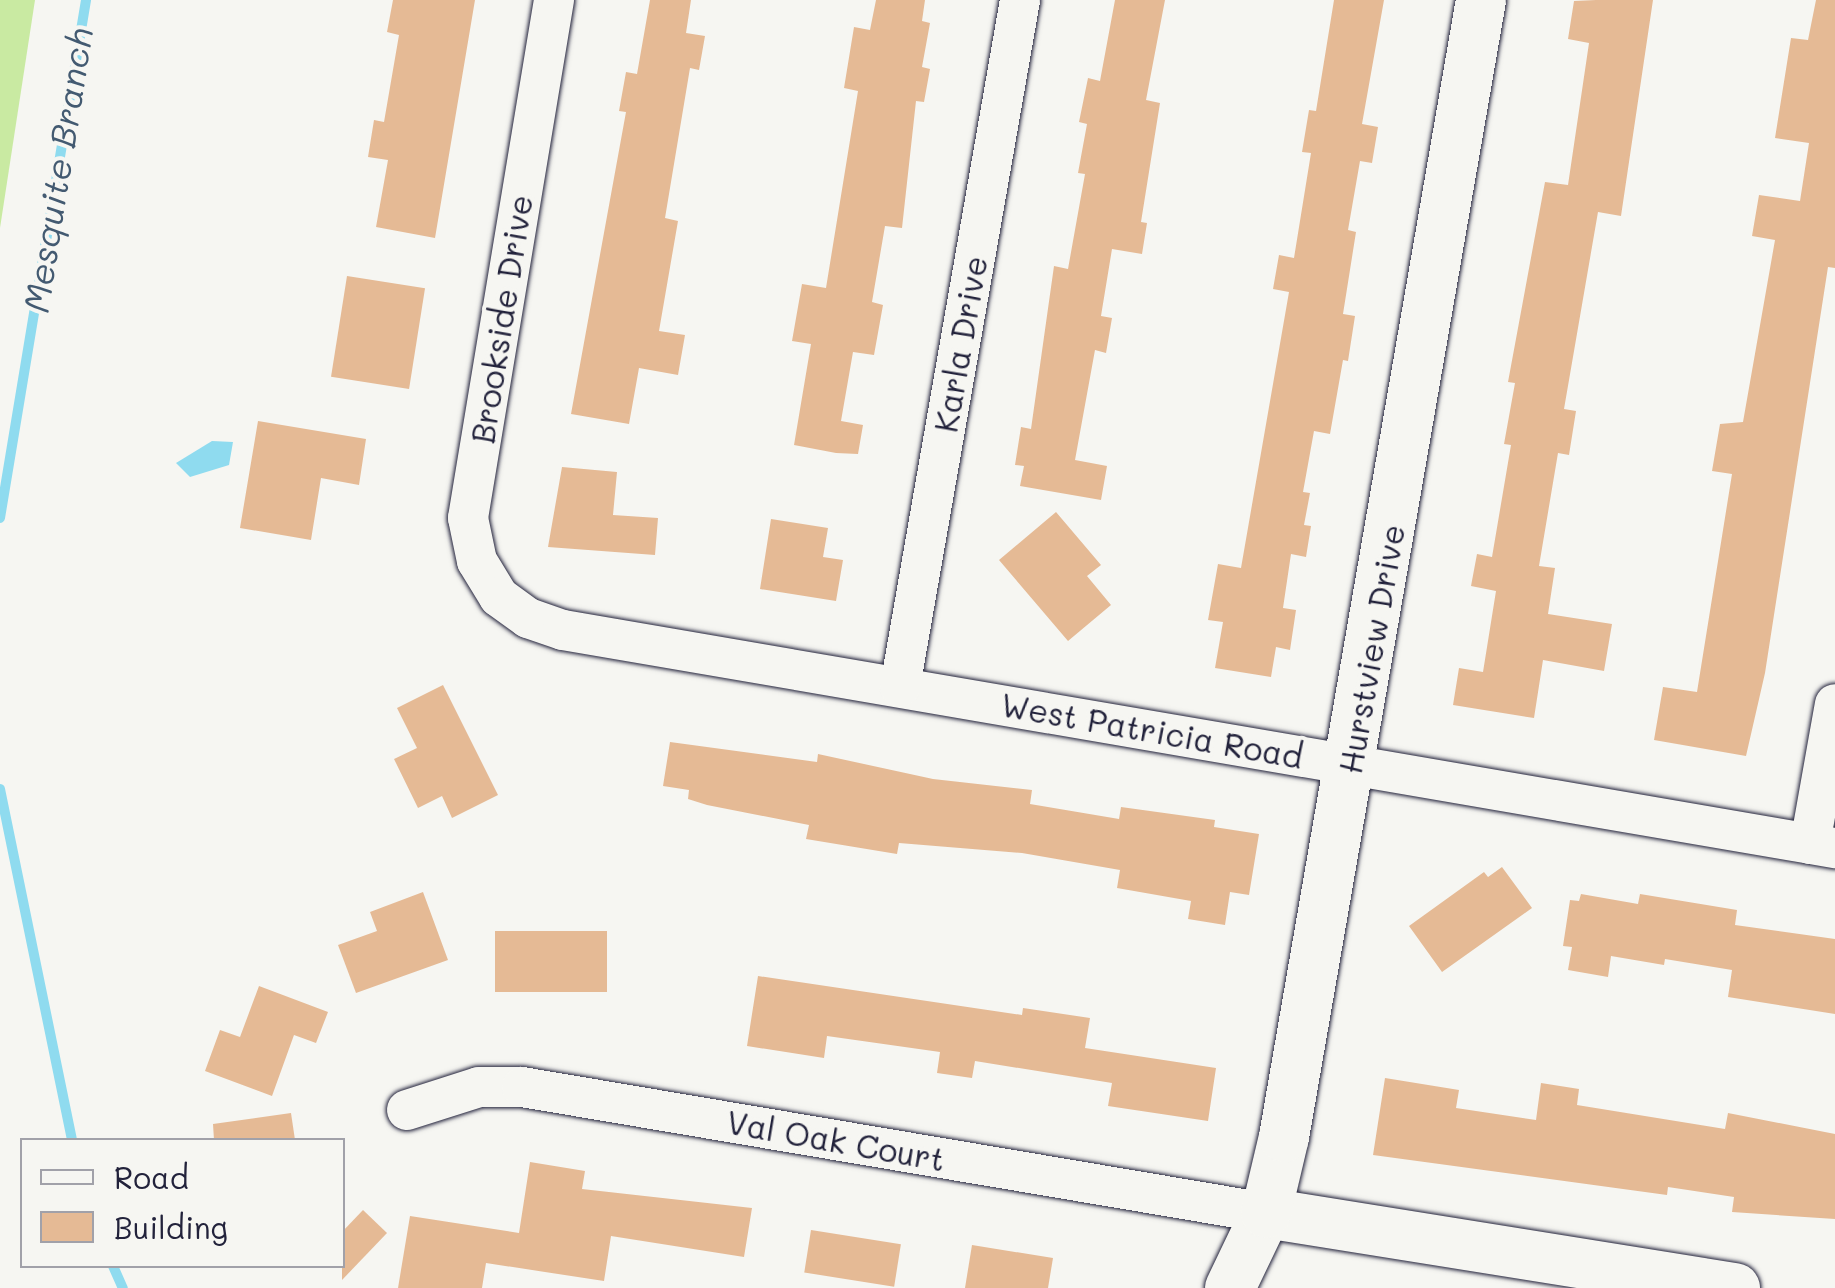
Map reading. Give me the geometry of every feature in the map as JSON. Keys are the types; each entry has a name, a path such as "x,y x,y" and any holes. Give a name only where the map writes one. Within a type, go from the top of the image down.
{"street":[{"name":"Brookside Drive","path":"528,618 499,597 478,561 468,518 554,0"},
{"name":"Karla Drive","path":"900,687 1020,0"},
{"name":"Hurstview Drive","path":"1230,1288 1266,1213 1352,764 1481,0"},
{"name":"West Patricia Road","path":"528,618 562,630 1822,846"},
{"path":"1822,846 1835,704"},
{"name":"Val Oak Court","path":"406,1110 479,1087 522,1087 1266,1213"},
{"path":"1266,1213 1735,1288"}],"green space":[{"path":"0,0 35,0 0,228"}],"water":[{"path":"212,441 233,442 229,465 190,477 176,463"}],"building":[{"path":"393,0 475,0 435,238 376,227 388,160 368,157 374,120 384,122 399,35 387,32"},
{"path":"650,0 691,0 686,33 705,36 699,70 690,68 665,218 678,221 659,331 685,335 678,375 639,368 629,424 571,414 626,112 619,111 626,72 637,74"},
{"path":"876,0 925,0 922,21 930,23 922,67 930,69 924,102 916,101 902,228 885,226 872,302 883,305 874,355 853,352 841,421 863,425 858,454 836,453 794,445 811,344 792,341 802,284 826,288 858,91 844,88 854,27 870,30"},
{"path":"1115,0 1165,0 1146,100 1160,103 1141,222 1147,223 1142,254 1112,249 1101,316 1112,318 1106,353 1095,350 1075,460 1107,466 1101,500 1020,486 1024,466 1015,465 1021,427 1031,429 1054,266 1068,269 1085,174 1078,173 1087,124 1079,122 1088,78 1100,81"},
{"path":"1334,0 1384,0 1362,124 1378,127 1372,163 1360,161 1348,230 1356,232 1343,314 1355,316 1348,361 1343,360 1330,434 1314,431 1303,492 1310,493 1304,525 1311,526 1306,557 1291,554 1283,608 1296,610 1290,650 1276,647 1271,677 1215,668 1223,622 1208,620 1218,564 1241,568 1289,292 1273,289 1279,255 1294,258 1311,153 1302,152 1309,110 1316,111"},
{"path":"1653,0 1621,216 1598,212 1564,409 1576,411 1569,455 1558,453 1539,566 1555,568 1548,614 1612,624 1604,671 1543,660 1534,718 1453,705 1459,668 1483,672 1496,591 1471,586 1477,554 1492,557 1511,445 1504,444 1515,383 1508,382 1545,182 1568,185 1589,43 1568,39 1574,1"},
{"path":"1816,0 1835,0 1835,268 1828,267 1765,673 1746,756 1654,740 1663,687 1697,692 1732,474 1712,471 1720,424 1743,422 1775,240 1752,236 1759,195 1800,201 1809,143 1775,138 1791,38 1808,40"},
{"path":"347,276 425,288 409,389 331,377"},
{"path":"258,421 366,439 359,485 321,478 311,540 240,528"},
{"path":"562,467 617,472 613,515 658,518 655,555 548,547"},
{"path":"1056,512 1101,565 1087,576 1111,605 1068,641 999,560"},
{"path":"771,519 828,528 823,557 843,560 836,601 760,589"},
{"path":"443,685 498,795 452,818 442,796 418,808 394,759 417,748 397,708"},
{"path":"670,742 817,762 818,754 933,779 1032,790 1030,804 1119,819 1121,807 1215,820 1214,827 1259,834 1249,895 1230,892 1225,925 1188,919 1191,901 1117,888 1120,870 1022,853 899,843 897,854 806,839 809,825 707,805 688,799 689,790 663,786"},
{"path":"1502,867 1532,908 1442,972 1409,926 1484,872 1488,877"},
{"path":"423,892 448,960 356,993 338,945 377,931 370,912"},
{"path":"1581,894 1638,904 1640,894 1737,910 1735,925 1835,939 1835,1014 1728,997 1732,970 1665,959 1664,965 1611,956 1608,977 1568,970 1572,947 1563,946 1570,900 1579,901"},
{"path":"495,931 607,931 607,992 495,992"},
{"path":"758,976 1022,1015 1023,1008 1090,1018 1085,1048 1216,1068 1208,1121 1108,1106 1112,1083 975,1061 972,1078 937,1073 940,1052 827,1036 824,1058 747,1046"},
{"path":"259,986 328,1012 316,1043 294,1035 272,1096 205,1071 220,1030 240,1037"},
{"path":"1385,1078 1459,1090 1456,1108 1536,1120 1541,1083 1579,1089 1577,1105 1725,1129 1728,1113 1835,1134 1835,1219 1732,1212 1734,1197 1668,1187 1667,1195 1373,1155"},
{"path":"291,1113 295,1138 214,1138 213,1124"},
{"path":"530,1162 585,1171 582,1189 752,1208 744,1257 611,1236 604,1281 486,1263 482,1288 398,1288 410,1216 519,1233"},
{"path":"363,1210 387,1233 342,1280 345,1268 345,1229"},
{"path":"811,1230 901,1244 894,1287 804,1272"},
{"path":"972,1245 1053,1258 1048,1288 965,1288"}],"waterway":[{"name":"Mesquite Branch","path":"0,518 86,0"},
{"name":"Mesquite Branch","path":"0,789 72,1138"},
{"name":"Mesquite Branch","path":"114,1268 123,1288"}]}
